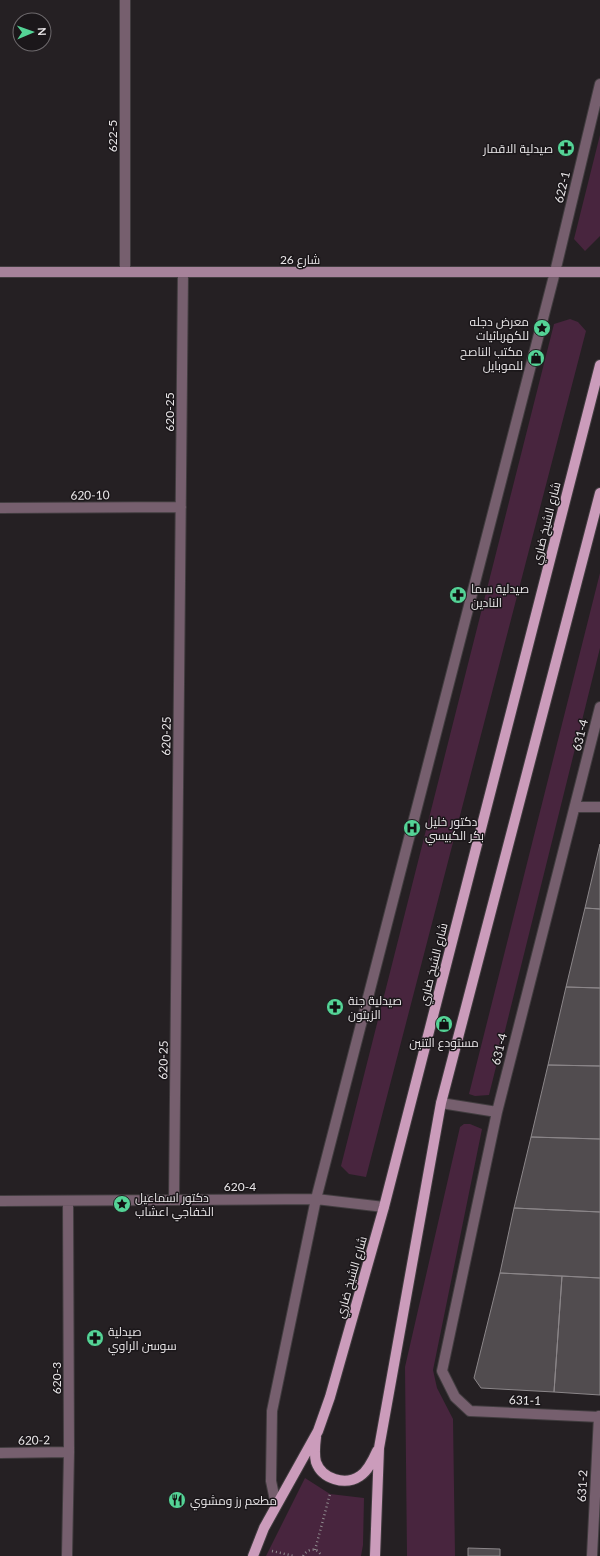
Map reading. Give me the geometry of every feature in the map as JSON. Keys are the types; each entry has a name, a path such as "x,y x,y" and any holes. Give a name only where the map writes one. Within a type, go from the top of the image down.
{"main road":[{"name":"شارع الشيخ ضاري","path":"253,1556 264,1528 318,1431 330,1397 384,1207 600,365"},
{"path":"375,1556 379,1448 441,1103 600,493"},
{"path":"318,1431 315,1447 316,1462 324,1473 336,1480 345,1481 360,1476 373,1460 379,1448"}],"street":[{"name":"622-5","path":"125,0 125,272"},
{"name":"622-1","path":"276,1506 271,1481 272,1411 316,1199 555,272 600,84"},
{"name":"شارع 26","path":"0,272 600,272"},
{"name":"620-25","path":"174,1200 183,272"},
{"name":"620-10","path":"0,508 181,507"},
{"name":"631-4","path":"455,1397 442,1371 496,1112 600,707"},
{"path":"575,807 600,807"},
{"path":"441,1103 496,1112"},
{"name":"620-4","path":"0,1201 316,1199 384,1207"},
{"name":"620-3","path":"67,1556 69,1452 68,1201"},
{"name":"631-1","path":"455,1397 470,1411 599,1416"},
{"name":"631-2","path":"592,1556 599,1416"},
{"name":"620-2","path":"0,1453 69,1452"}],"path":[{"path":"315,1550 330,1494 336,1480"},
{"path":"304,1556 309,1550 315,1550 322,1556"}],"shaded area":[{"path":"600,135 600,236 585,251 574,239"},
{"path":"570,319 578,322 586,331 366,1177 349,1174 341,1166 554,324"},
{"path":"600,573 600,648 489,1095 475,1096 469,1094"},
{"path":"464,1124 470,1124 482,1129 433,1370 437,1388 453,1419 455,1556 407,1556 405,1367 460,1127"},
{"path":"305,1478 330,1494 364,1498 363,1545 361,1556 266,1556"}],"building":[{"path":"600,844 600,909 585,908"},
{"path":"585,908 600,909 600,988 566,987"},
{"path":"566,987 600,988 600,1066 548,1065"},
{"path":"548,1065 600,1066 600,1139 531,1137"},
{"path":"531,1137 600,1139 600,1212 514,1208"},
{"path":"514,1208 600,1212 600,1278 500,1273"},
{"path":"500,1273 562,1276 554,1392 481,1388 474,1378"},
{"path":"562,1276 600,1278 600,1395 554,1392"},
{"path":"468,1548 500,1549 500,1556 468,1556"}],"place":[{"name":"صيدلية الاقمار","path":"566,148"},
{"name":"معرض دجله للكهربائيات","path":"542,328"},
{"name":"مكتب الناصح للموبايل","path":"536,358"},
{"name":"صيدلية سما النادين","path":"458,595"},
{"name":"دكتور خليل بكر الكبيسي","path":"412,828"},
{"name":"صيدلية جنة الزيتون","path":"335,1007"},
{"name":"مستودع التنين","path":"444,1024"},
{"name":"دكتور اسماعيل الخفاجي اعشاب","path":"122,1204"},
{"name":"صيدلية سوسن الراوي","path":"95,1338"},
{"name":"مطعم رز ومشوي","path":"177,1500"}]}
